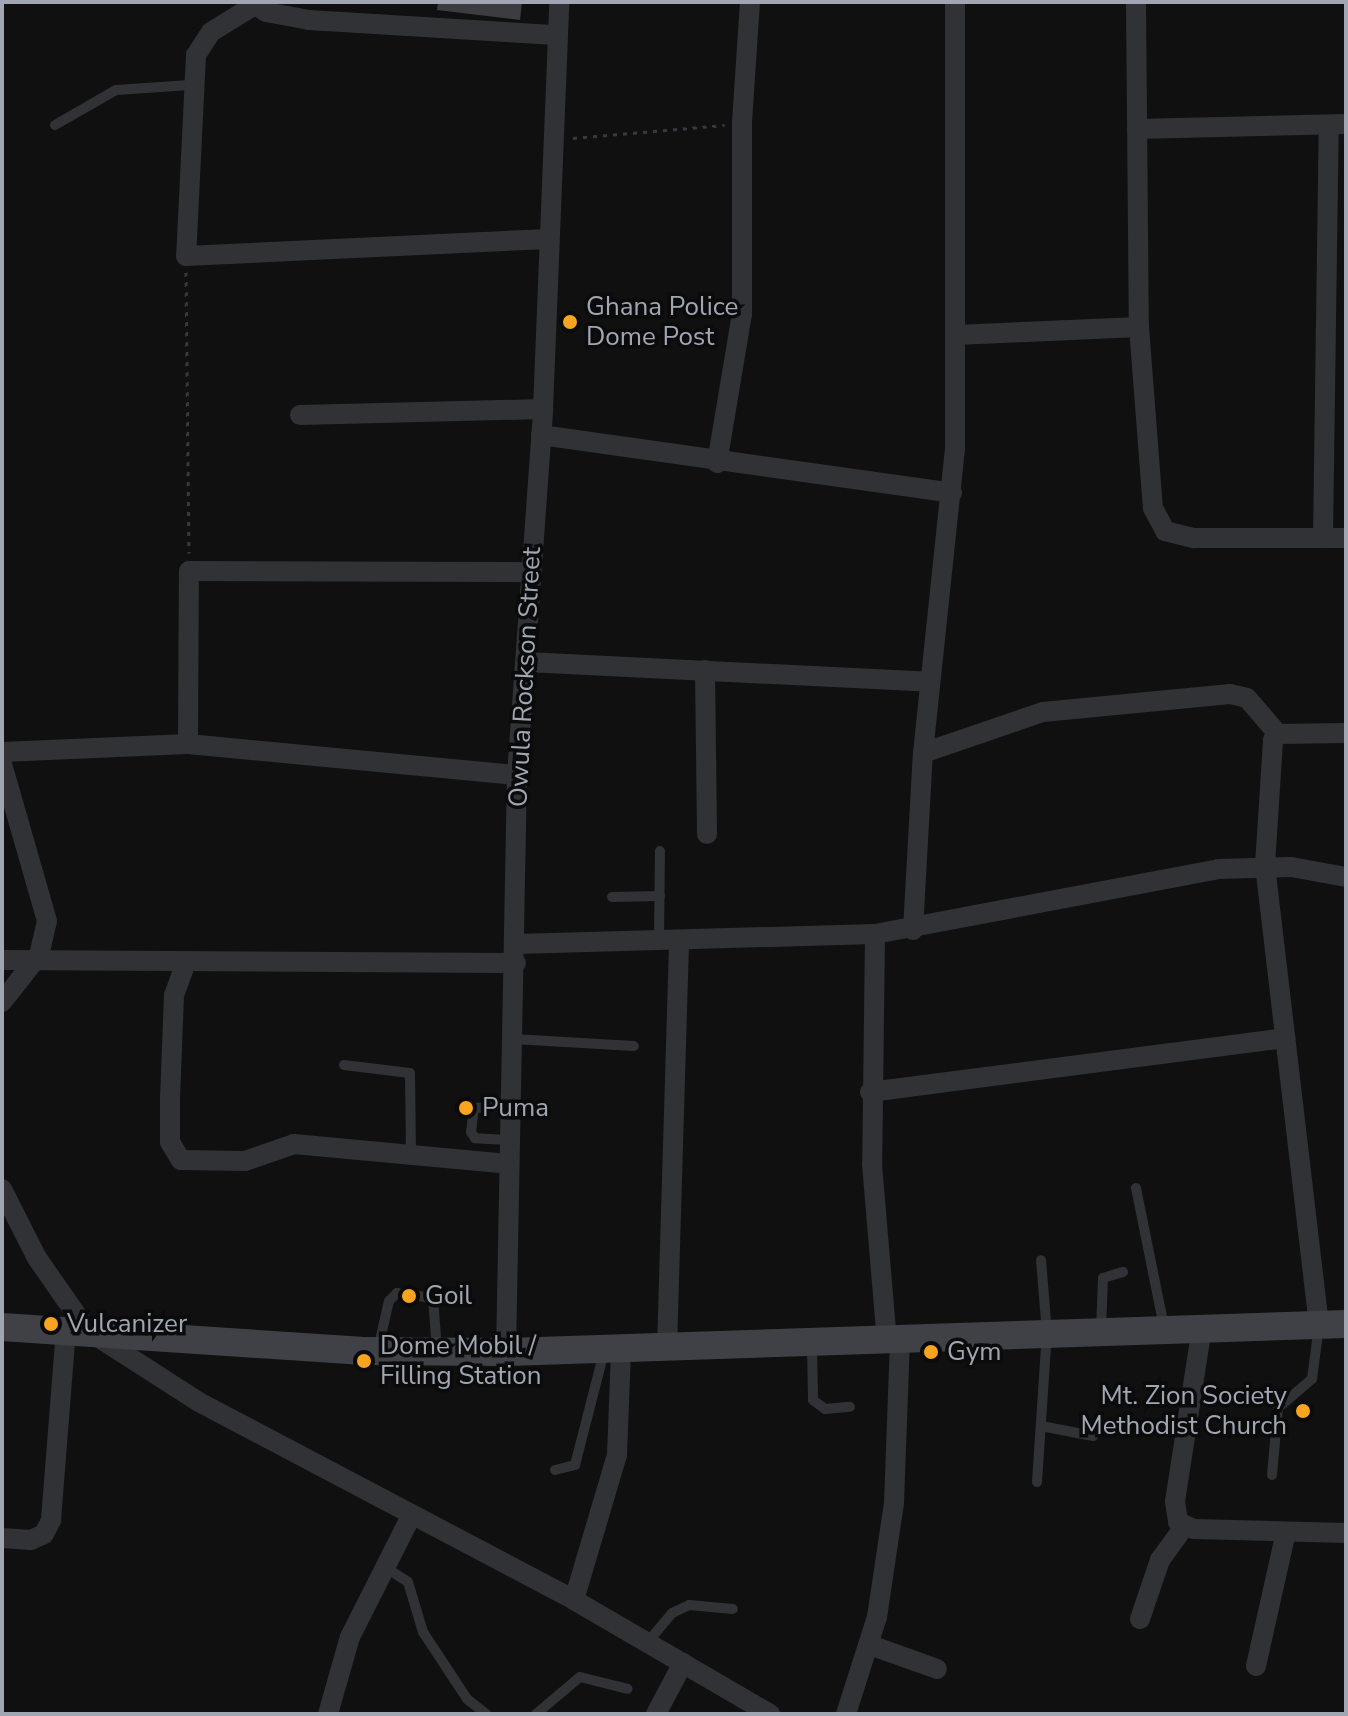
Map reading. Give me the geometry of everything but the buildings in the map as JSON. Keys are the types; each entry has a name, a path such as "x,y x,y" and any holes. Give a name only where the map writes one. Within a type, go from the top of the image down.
{"main road":[{"path":"2,1327 76,1329 378,1351 506,1352 894,1341 1101,1330 1333,1325"}],"street":[{"name":"Owula Rockson Street","path":"506,1352 517,775 543,409 559,2"},
{"path":"717,463 742,314 742,122 750,2"},
{"path":"913,930 923,753 952,493 956,335 955,2"},
{"path":"1136,2 1139,327 1153,508 1165,531 1194,538 1346,538"},
{"path":"549,239 186,256 190,85 201,43 252,4 309,20 557,35"},
{"path":"1137,129 1338,125 1323,537"},
{"path":"956,335 1139,327"},
{"path":"300,415 543,409"},
{"path":"541,435 717,463 952,493"},
{"path":"188,744 189,571 530,572"},
{"path":"526,662 930,682"},
{"path":"705,670 707,834"},
{"path":"923,753 1043,712 1230,694 1257,707 1278,734 1265,865 1286,1038 1333,1325"},
{"path":"1278,734 1346,733"},
{"path":"2,752 188,744 517,775"},
{"path":"2,764 47,921 34,962 2,1002"},
{"path":"2,960 185,965 516,953 669,941 875,934 913,930 1168,875 1265,865 1346,877"},
{"path":"846,1714 870,1645 894,1503 894,1341 870,1092 875,934"},
{"path":"667,1348 669,941"},
{"path":"185,965 174,995 173,1153 181,1160 233,1163 294,1144 410,1158 508,1164"},
{"path":"870,1092 1286,1038"},
{"path":"2,1189 76,1329 197,1401 574,1600 770,1714"},
{"path":"1184,1527 1175,1502 1202,1327"},
{"path":"2,1538 31,1540 44,1534 51,1520 76,1329"},
{"path":"574,1600 617,1455 613,1350"},
{"path":"328,1714 350,1637 383,1565 411,1516"},
{"path":"1184,1527 1346,1533"},
{"path":"1140,1619 1160,1560 1184,1527"},
{"path":"1256,1666 1286,1532"},
{"path":"870,1645 937,1669"},
{"path":"656,1714 683,1663"}],"lane":[{"path":"55,125 116,90 190,85"},
{"path":"660,851 660,896 669,941"},
{"path":"612,897 660,896"},
{"path":"513,1039 634,1046"},
{"path":"344,1065 410,1073 410,1158"},
{"path":"509,1140 475,1138 471,1122 478,1106 510,1106"},
{"path":"1136,1188 1164,1328"},
{"path":"1037,1482 1047,1333 1041,1260"},
{"path":"1101,1330 1103,1278 1123,1272"},
{"path":"378,1351 389,1301 397,1293 433,1298 437,1352"},
{"path":"1272,1475 1278,1408 1312,1379 1333,1325"},
{"path":"811,1344 813,1400 825,1409 850,1407"},
{"path":"555,1470 575,1465 613,1350"},
{"path":"1041,1426 1093,1436"},
{"path":"383,1565 408,1582 423,1632 483,1713"},
{"path":"647,1643 672,1613 689,1605 733,1609"},
{"path":"536,1714 580,1677 628,1689"}],"path":[{"path":"553,139 669,135 742,122"},
{"path":"186,256 189,571"}],"place":[{"name":"Ghana Police Dome Post","path":"570,322"},
{"name":"Puma","path":"466,1108"},
{"name":"Goil","path":"409,1296"},
{"name":"Vulcanizer","path":"51,1324"},
{"name":"Gym","path":"931,1352"},
{"name":"Dome Mobil / Filling Station","path":"364,1361"},
{"name":"Mt. Zion Society Methodist Church","path":"1303,1411"}]}
